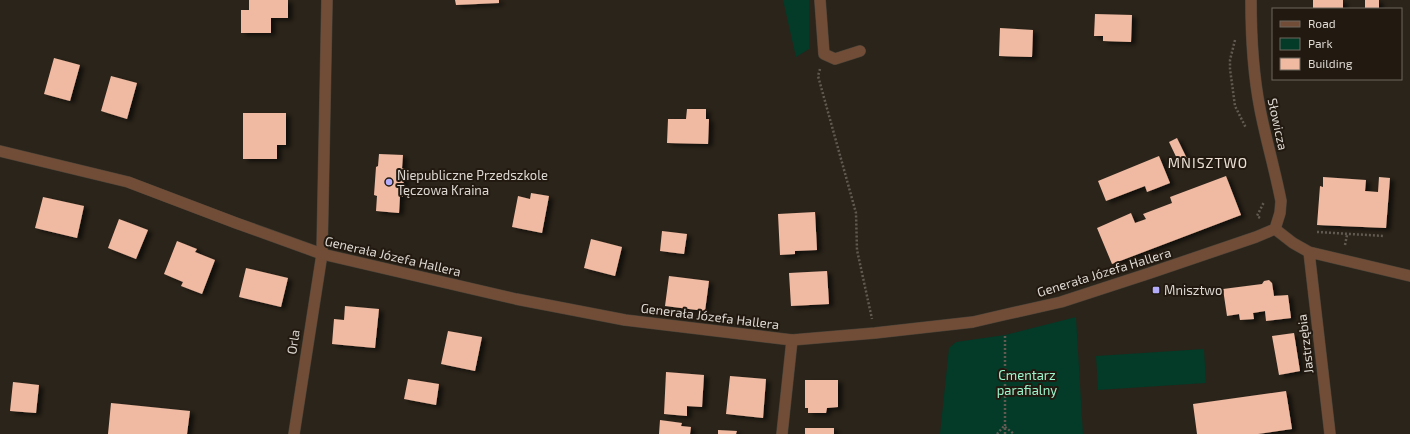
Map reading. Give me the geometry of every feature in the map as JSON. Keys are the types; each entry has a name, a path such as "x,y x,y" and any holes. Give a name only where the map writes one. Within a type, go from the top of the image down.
{"street":[{"name":"Orla","path":"294,434 322,254 328,0"},
{"path":"820,0 824,54 835,59 860,51"},
{"name":"Słowicza","path":"1251,0 1253,67 1260,110 1281,201 1280,213 1275,229"},
{"name":"Generała Józefa Hallera","path":"0,151 128,182 322,254 516,299 625,320 792,340 875,333 973,322 1062,302 1275,229"},
{"path":"1275,229 1293,243 1309,252 1410,276"},
{"name":"Jastrzębia","path":"1309,252 1330,434"},
{"name":"Generała Józefa Hallera","path":"782,434 792,340"}],"path":[{"path":"821,64 818,76 856,213 857,250 875,333"},
{"path":"1317,232 1347,235 1384,236"},
{"path":"1344,250 1347,235"},
{"path":"1005,335 1005,434"},
{"path":"997,434 1004,426"},
{"path":"1004,426 1014,434"}],"green space":[{"path":"783,0 809,0 809,49 796,57"},
{"name":"Cmentarz parafialny","path":"1076,317 1083,434 940,434 949,348 956,342 1005,335"},
{"path":"1204,349 1206,383 1098,390 1096,356"}],"building":[{"path":"249,0 288,0 288,18 271,18 271,33 241,33 241,10 249,10"},
{"path":"455,0 499,0 499,3 456,5"},
{"path":"1313,0 1343,0 1343,8 1313,8"},
{"path":"1365,0 1379,0 1379,8 1365,8"},
{"path":"1095,14 1132,15 1131,42 1103,41 1103,36 1094,36"},
{"path":"1000,28 1033,30 1032,57 999,56"},
{"path":"54,58 80,65 70,101 44,94"},
{"path":"111,76 137,83 127,119 101,111"},
{"path":"687,109 706,109 706,119 709,119 708,144 667,143 668,119 686,119"},
{"path":"243,113 286,113 286,145 277,145 277,159 243,159"},
{"path":"1177,138 1189,163 1181,167 1169,142"},
{"name":"Niepubliczne Przedszkole Tęczowa Kraina","path":"379,154 403,155 403,197 400,196 399,213 376,211 377,196 374,195 376,167 378,166"},
{"path":"1159,156 1170,183 1147,192 1145,186 1106,201 1098,181"},
{"path":"1226,176 1241,215 1112,264 1097,228 1131,213 1135,223 1146,219 1143,214 1172,203 1170,197"},
{"path":"1323,177 1366,180 1365,191 1378,192 1379,177 1390,178 1386,228 1317,225 1320,186 1323,187"},
{"path":"531,193 549,196 542,233 512,227 518,196 530,199"},
{"path":"43,197 84,206 77,238 35,228"},
{"path":"815,212 817,250 795,251 795,254 780,255 778,214"},
{"path":"119,219 148,230 136,259 108,248"},
{"path":"662,231 687,234 684,254 660,251"},
{"path":"591,239 622,247 615,276 584,268"},
{"path":"177,241 197,249 195,252 215,260 202,294 181,286 183,282 164,274"},
{"path":"246,268 288,278 281,307 239,297"},
{"path":"827,271 829,304 791,306 789,273"},
{"path":"669,276 709,281 705,311 665,306"},
{"path":"1269,280 1272,283 1274,296 1288,295 1291,318 1266,321 1265,311 1253,313 1254,319 1240,320 1239,314 1227,316 1223,289 1262,284 1264,281"},
{"path":"345,306 379,309 375,348 332,344 334,319 344,320"},
{"path":"448,331 482,337 475,371 441,364"},
{"path":"1294,333 1300,371 1279,375 1272,336"},
{"path":"666,372 704,375 702,407 687,406 687,416 664,414"},
{"path":"730,376 766,379 763,418 726,414"},
{"path":"408,379 439,384 436,405 404,399"},
{"path":"805,380 838,380 838,407 827,408 826,413 808,413 808,408 805,408"},
{"path":"13,382 39,385 36,413 10,411"},
{"path":"1286,391 1292,429 1258,434 1197,434 1193,404"},
{"path":"111,403 190,411 187,434 108,434"},
{"path":"660,420 682,423 681,426 691,427 690,434 659,434"},
{"path":"805,428 834,428 834,434 805,434"},
{"path":"718,430 737,431 736,434 718,434"}],"place":[{"name":"Niepubliczne Przedszkole Tęczowa Kraina","path":"389,182"},
{"name":"Mnisztwo","path":"1156,290"}],"district":[{"name":"MNISZTWO","path":"1208,163"}]}
